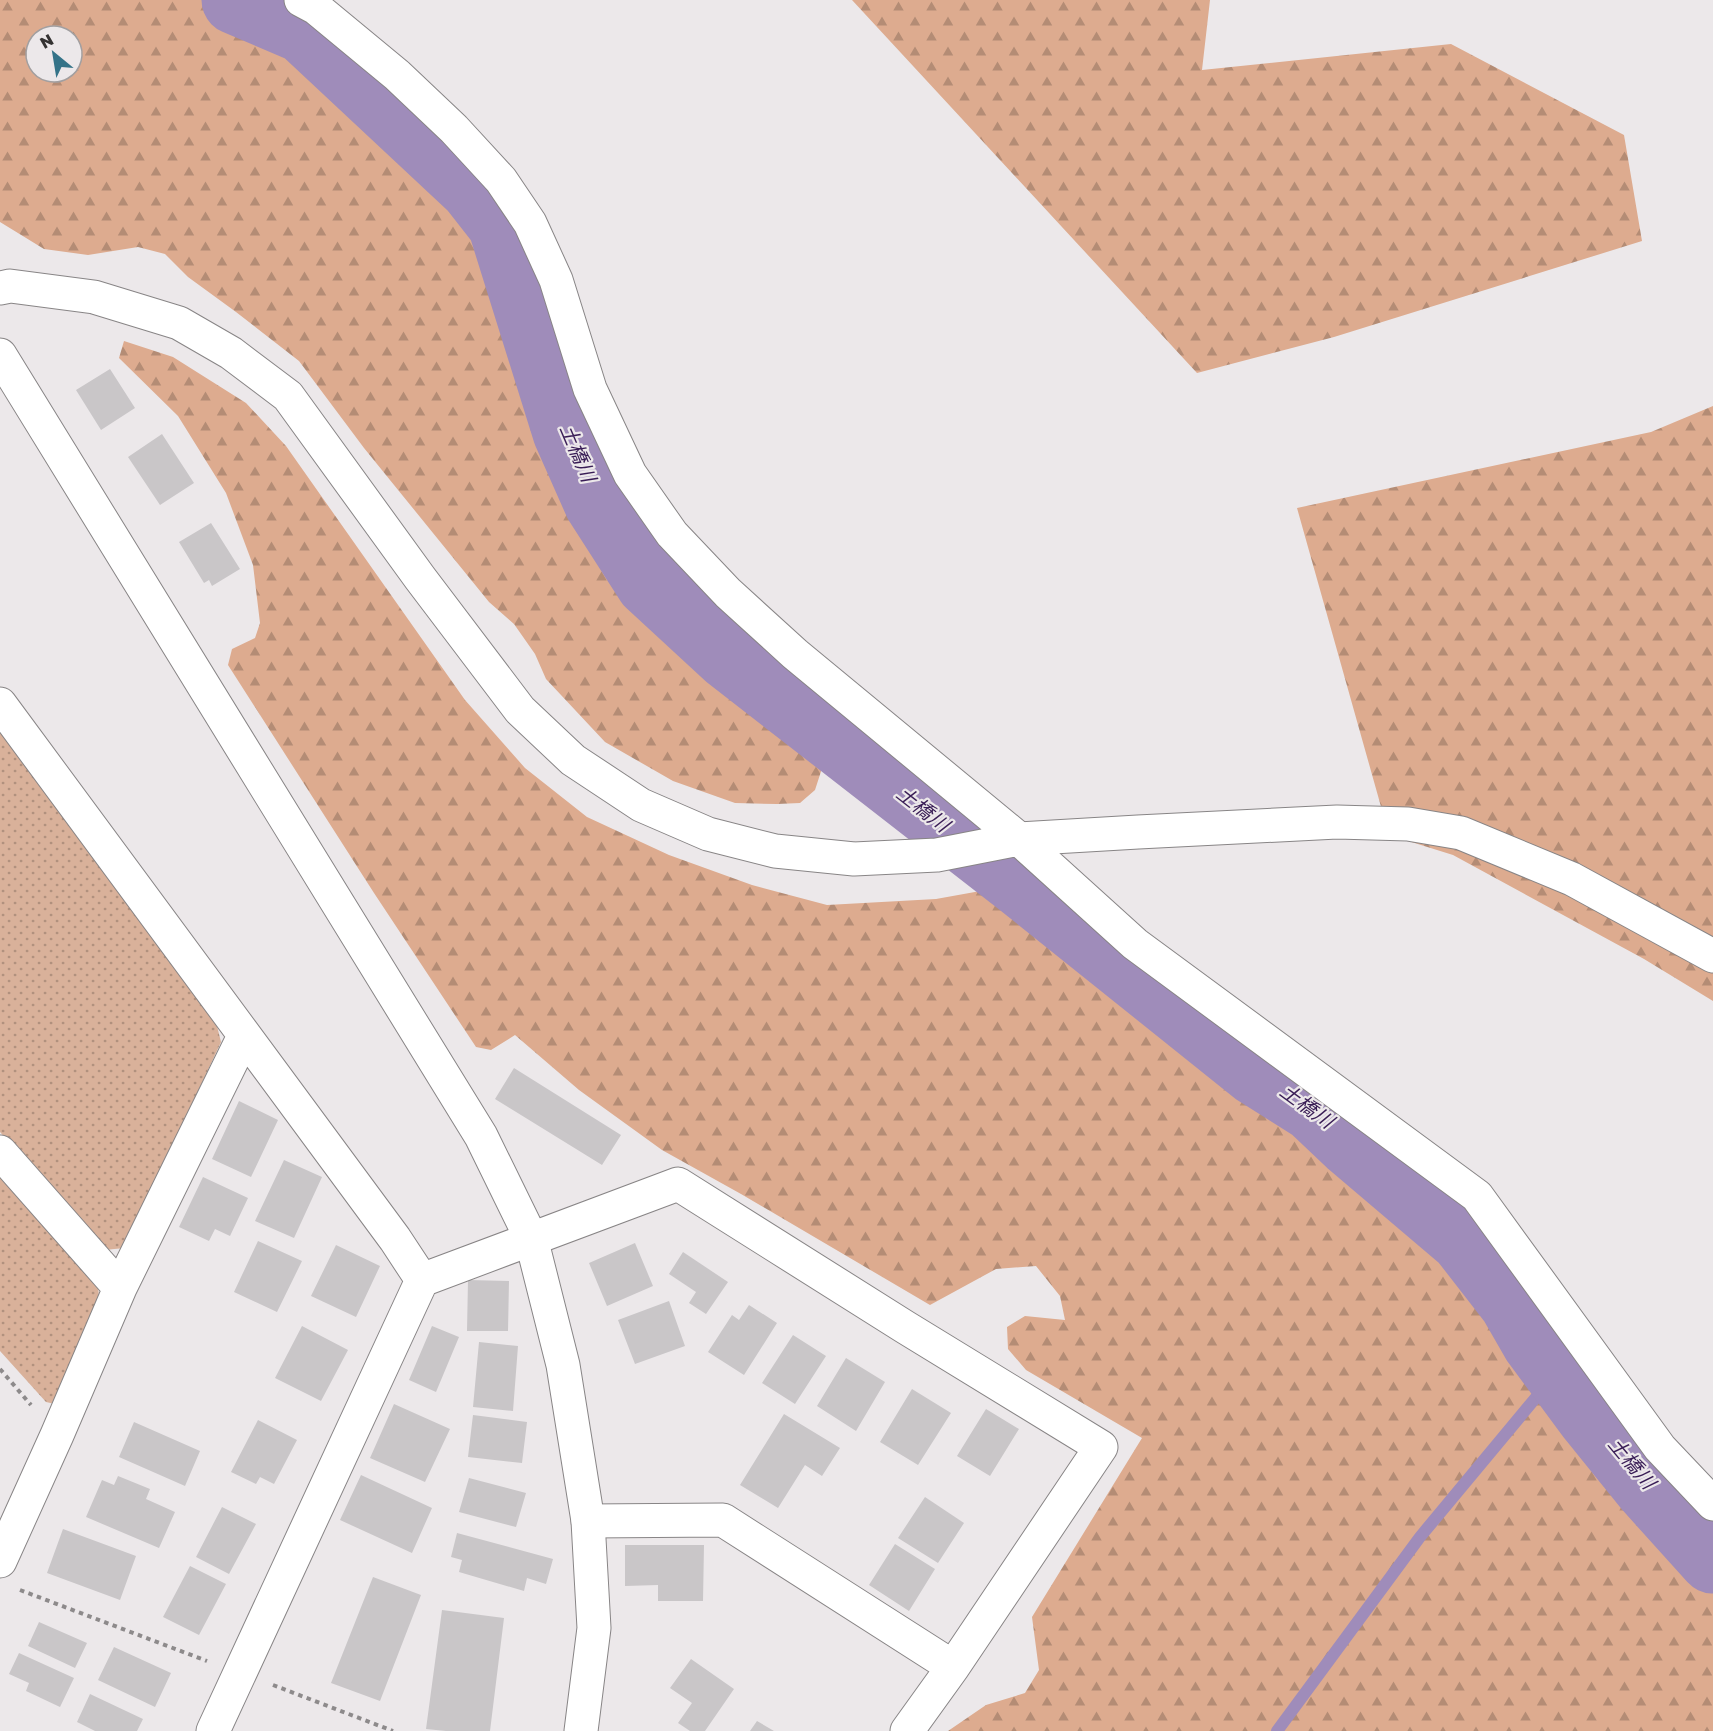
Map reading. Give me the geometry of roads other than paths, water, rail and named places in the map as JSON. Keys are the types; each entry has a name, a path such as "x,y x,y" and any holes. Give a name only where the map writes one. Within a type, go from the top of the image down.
{"street":[{"path":"301,0 316,8 397,75 454,129 501,180 530,223 556,280 590,389 630,474 672,534 728,593 795,654 1019,840 1135,944 1477,1196 1660,1449 1713,1504"},
{"path":"0,288 10,286 94,297 179,323 231,353 288,396 420,578 520,710 573,759 640,805 708,834 775,851 854,859 937,855 1019,840 1138,832 1337,822 1408,824 1461,833 1572,879 1713,956"},
{"path":"0,355 481,1136 531,1238 563,1365 588,1521 594,1628 581,1731"},
{"path":"0,704 395,1239 422,1280"},
{"path":"5,1574 57,1435 120,1288 244,1036"},
{"path":"0,1152 120,1288"},
{"path":"213,1731 422,1280 678,1184 1101,1447 953,1667 907,1731"},
{"path":"588,1521 723,1520 953,1667"}],"waterway":[{"name":"土橋川","path":"236,0 304,29 473,187 502,224 567,432 598,502 650,583 728,655 1020,882 1256,1071 1313,1107 1351,1143 1464,1239 1513,1302 1536,1342 1590,1415 1649,1488 1713,1559"},
{"path":"1277,1731 1420,1537 1558,1371"}]}
